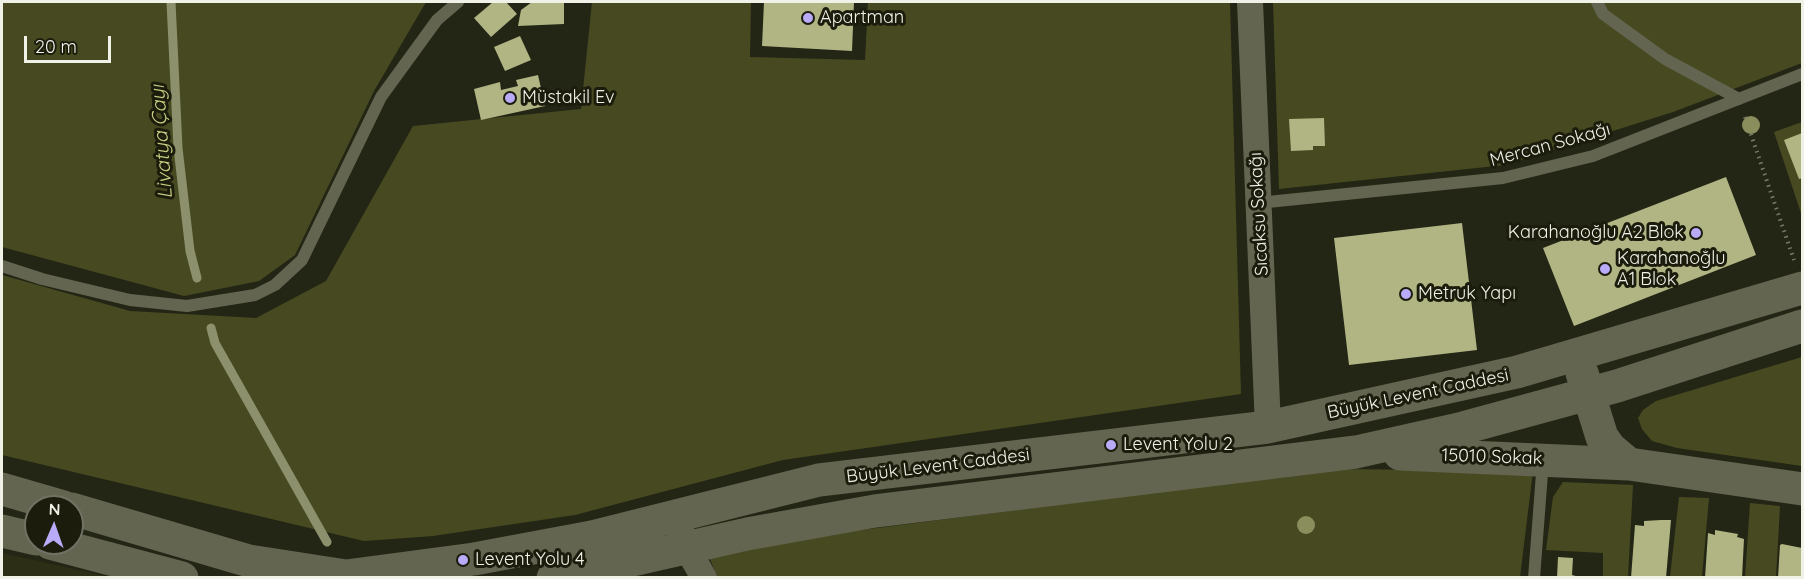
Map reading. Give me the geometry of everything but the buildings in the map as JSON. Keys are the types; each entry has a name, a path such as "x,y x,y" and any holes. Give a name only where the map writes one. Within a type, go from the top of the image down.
{"street":[{"name":"Sıcaksu Sokağı","path":"1250,2 1268,427"},
{"name":"Büyük Levent Caddesi","path":"84,513 249,561 346,577 474,559 553,544 677,517 819,480 1268,427 1517,372 1577,355 1799,276"},
{"name":"Büyük Levent Caddesi","path":"553,578 608,571 687,548 747,534 875,512 1356,452 1463,428 1587,394 1803,326"},
{"path":"1577,355 1587,394 1602,437 1610,448 1629,464"},
{"name":"15010 Sokak","path":"1356,452 1629,464 1803,489"},
{"path":"2,489 24,495"},
{"path":"677,517 687,548 704,578"},
{"path":"2,531 24,536"},
{"path":"553,544 557,557 553,578"},
{"path":"84,552 183,578"}],"lane":[{"path":"2,266 130,300 187,306 255,295 275,285 302,260 381,98 437,20 458,2"},
{"path":"1597,2 1603,14 1665,59 1739,99"},
{"name":"Mercan Sokağı","path":"1258,203 1503,178 1593,156 1803,74"},
{"path":"1534,578 1544,459"}],"path":[{"path":"1739,99 1799,276"}],"shaded area":[{"path":"2,2 426,2 374,91 295,255 259,281 184,296 2,247"},
{"path":"592,2 751,2 750,57 865,60 868,2 1230,2 1241,394 783,460 575,515 433,536 364,541 2,455 2,275 130,311 256,318 326,281 413,126 581,109"},
{"path":"1273,2 1802,2 1802,63 1673,112 1505,165 1279,189"},
{"path":"1802,122 1802,216 1774,132"},
{"path":"1802,357 1802,466 1677,448 1652,441 1642,429 1638,418 1643,410 1656,401"},
{"path":"1336,469 1533,471 1520,577 718,578 709,557 745,545"},
{"path":"1563,482 1633,485 1628,577 1603,577 1603,553 1546,550 1553,497"},
{"path":"1679,497 1709,498 1702,577 1670,577"},
{"path":"1750,503 1780,506 1776,577 1745,577"},
{"path":"2,553 110,577 2,577"}],"waterway":[{"name":"Livatya Çayı","path":"171,2 178,148 190,251 197,278"},
{"name":"Livatya Çayı","path":"211,328 215,343 327,542"}],"place":[{"name":"Apartman","path":"808,18"},
{"name":"Müstakil Ev","path":"510,98"},
{"name":"Karahanoğlu A2 Blok","path":"1696,233"},
{"name":"Karahanoğlu A1 Blok","path":"1605,269"},
{"name":"Metruk Yapı","path":"1406,294"},
{"name":"Levent Yolu 2","path":"1111,445"},
{"name":"Levent Yolu 4","path":"463,560"}]}
